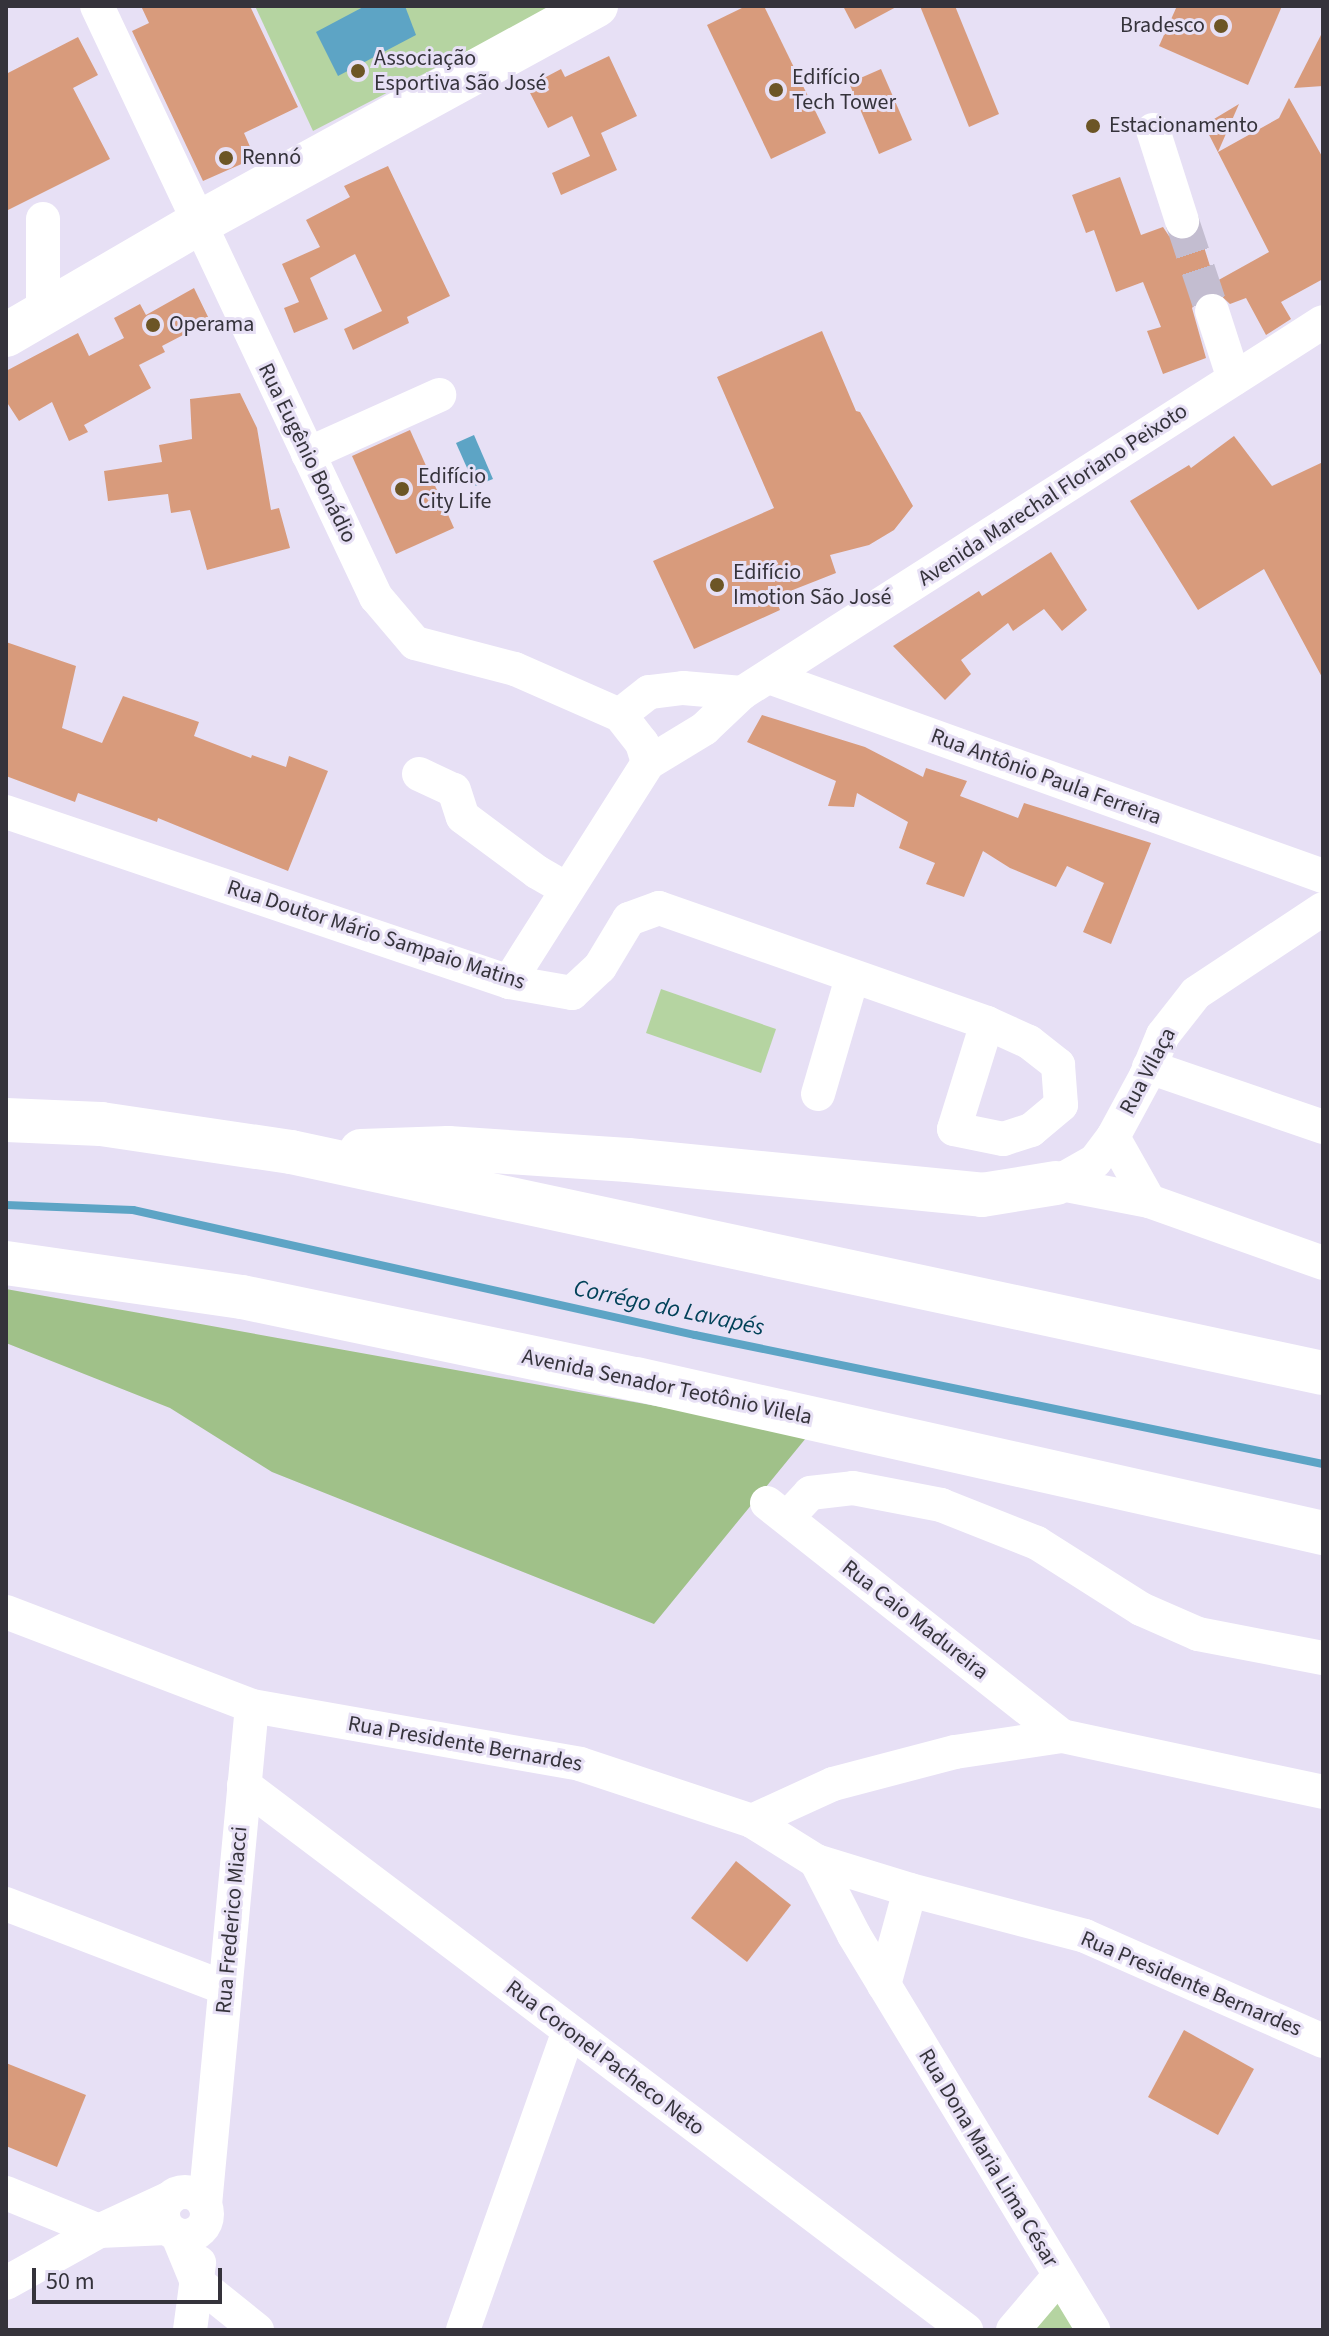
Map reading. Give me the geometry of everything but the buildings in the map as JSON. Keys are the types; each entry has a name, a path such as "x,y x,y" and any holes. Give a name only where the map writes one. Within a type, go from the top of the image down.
{"main road":[{"path":"6,335 579,10"},
{"path":"6,1120 101,1124 291,1152 1323,1373"},
{"path":"291,1152 448,1148 628,1160 982,1195 1056,1183"},
{"name":"Avenida Senador Teotônio Vilela","path":"6,1263 242,1297 729,1400 1323,1533"}],"street":[{"name":"Rua Eugênio Bonádio","path":"97,6 197,224 376,597 415,643 515,669 620,715"},
{"path":"1153,130 1182,221"},
{"path":"43,219 43,312"},
{"path":"1212,311 1234,379"},
{"name":"Avenida Marechal Floriano Peixoto","path":"509,982 648,763 704,729 755,685 1234,379 1319,336"},
{"path":"308,454 439,395"},
{"path":"648,763 642,743 620,715 649,692 755,685"},
{"name":"Rua Antônio Paula Ferreira","path":"755,685 1323,876"},
{"path":"419,774 454,790 463,817 537,872 567,889"},
{"name":"Rua Doutor Mário Sampaio Matins","path":"6,812 509,982 572,993 600,967 629,919 659,908 987,1023"},
{"name":"Rua Vilaça","path":"1056,1183 1095,1161 1113,1137 1163,1035 1196,993 1323,909"},
{"path":"818,1094 852,978"},
{"path":"1149,1067 1323,1127"},
{"path":"1113,1137 1149,1201"},
{"path":"1056,1183 1149,1201 1323,1263"},
{"name":"Rua Caio Madureira","path":"1062,1736 777,1511 810,1493 853,1488 941,1505 1037,1543 1141,1609 1198,1634 1323,1658"},
{"name":"Rua Presidente Bernardes","path":"6,1612 252,1706 580,1764 752,1821 816,1861 910,1890 1085,1936 1323,2041"},
{"name":"Rua Frederico Miacci","path":"190,2330 197,2282 184,2215 211,2134 252,1706"},
{"name":"Rua Caio Madureira","path":"752,1821 833,1784 955,1752 1062,1736 1323,1792"},
{"name":"Rua Coronel Pacheco Neto","path":"244,1785 966,2330"},
{"name":"Rua Dona Maria Lima César","path":"816,1861 884,1985 1093,2330"},
{"path":"884,1985 910,1890"},
{"path":"6,1904 225,1988"},
{"path":"463,2330 569,2031"},
{"path":"6,2193 99,2231"},
{"path":"6,2283 99,2231 184,2215"},
{"path":"1013,2330 1059,2276"},
{"path":"197,2282 257,2330"}],"green space":[{"name":"Associação Esportiva São José","path":"255,6 546,6 547,10 313,131"},
{"path":"661,989 776,1029 761,1073 646,1033"},
{"path":"6,1289 767,1426 806,1438 654,1624 272,1472 170,1408 6,1343"},
{"path":"1058,2301 1077,2330 1033,2330"}],"water":[{"path":"365,6 405,6 416,35 338,76 316,32"},
{"path":"474,435 493,479 475,486 456,443"}],"waterway":[{"name":"Corrégo do Lavapés","path":"6,1205 133,1210 695,1335 1323,1464"}],"tunnel":[{"path":"1182,221 1212,311"}],"place":[{"name":"Bradesco","path":"1221,26"},
{"name":"Associação Esportiva São José","path":"358,71"},
{"name":"Edifício Tech Tower","path":"776,90"},
{"name":"Estacionamento","path":"1093,126"},
{"name":"Rennó","path":"226,158"},
{"name":"Operama","path":"153,325"},
{"name":"Edifício City Life","path":"402,489"},
{"name":"Edifício Imotion São José","path":"717,585"}]}
